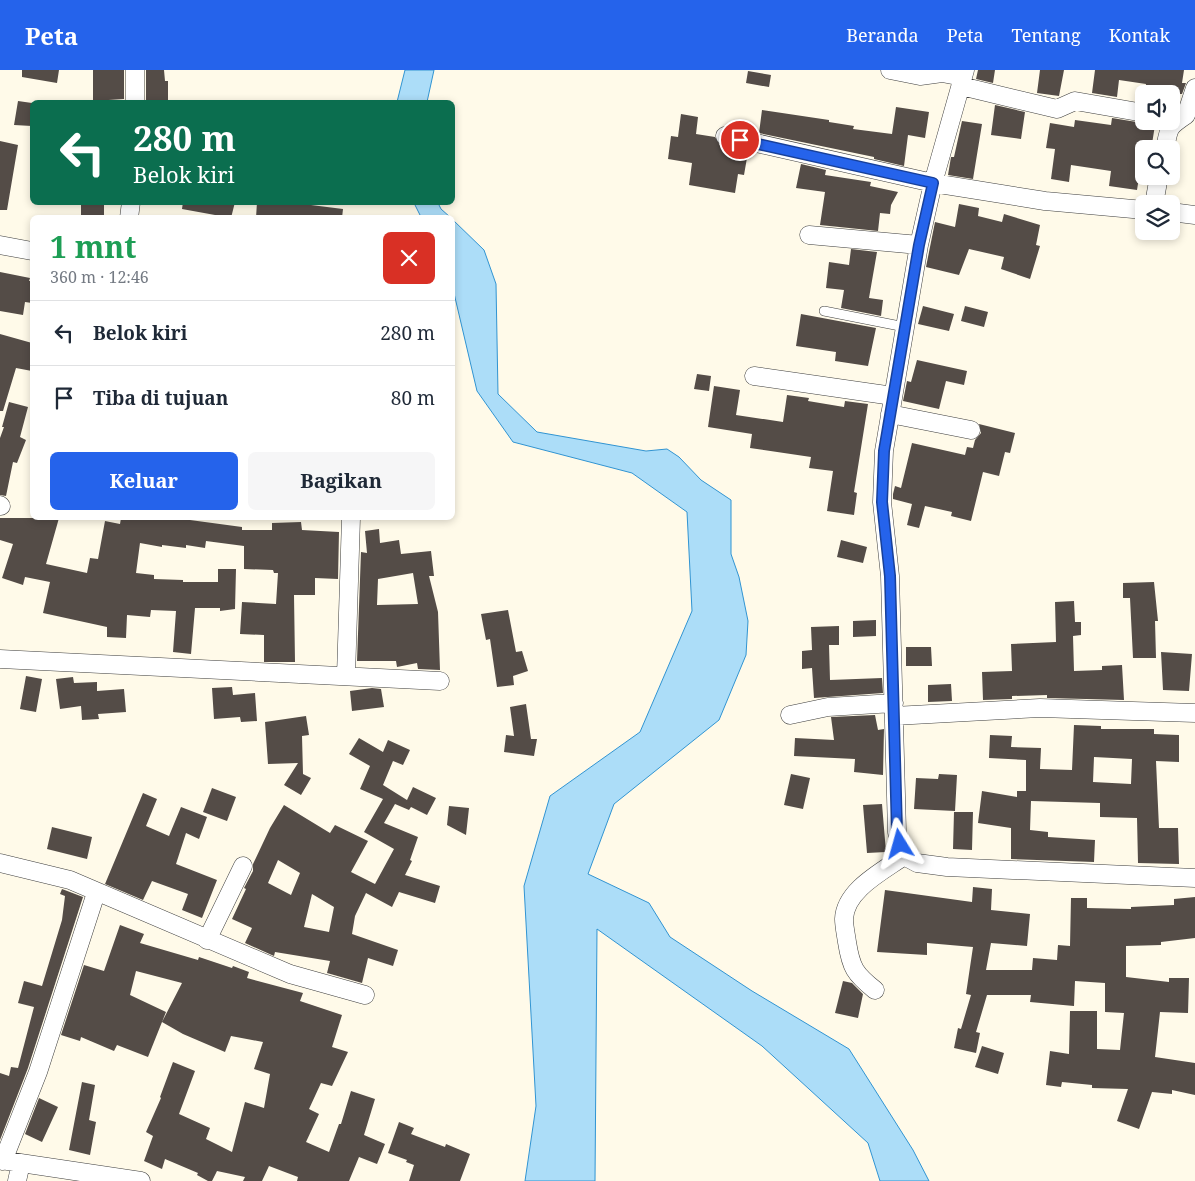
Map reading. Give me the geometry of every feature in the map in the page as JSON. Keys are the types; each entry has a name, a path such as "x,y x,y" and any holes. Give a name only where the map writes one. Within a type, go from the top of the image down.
{"street":[{"path":"135,70 135,100"},
{"path":"890,70 920,76 942,73 963,77 1057,109 1075,101 1135,111"},
{"path":"963,77 933,183 919,245 884,451 882,502 890,584 897,832 904,856 917,863 947,867 1195,878"},
{"path":"1180,116 1186,115 1195,88"},
{"path":"725,136 933,183 1045,201 1135,209"},
{"path":"1180,213 1195,215"},
{"path":"809,235 919,245"},
{"path":"0,246 30,251"},
{"path":"754,376 893,396"},
{"path":"890,414 971,430"},
{"path":"346,676 351,520"},
{"path":"0,659 440,681"},
{"path":"790,715 828,707 894,710 1040,708 1195,713"},
{"path":"875,990 861,979 850,962 844,918 850,899 868,882 904,856"},
{"path":"0,863 70,880 96,893 290,974 365,995"},
{"path":"207,940 243,866"},
{"path":"96,893 38,1072 1,1160 141,1181"},
{"path":"16,1181 21,1163"}],"lane":[{"path":"824,311 905,327"}],"water":[{"path":"405,70 434,70 427,100 398,100"},
{"path":"415,205 439,205 448,215 420,215"},
{"path":"455,222 484,250 496,284 498,394 537,432 646,451 667,449 679,457 701,480 731,500 731,554 739,577 748,621 746,655 719,720 614,804 588,874 649,903 670,937 752,991 849,1049 913,1150 929,1181 880,1181 868,1143 762,1046 597,929 595,1181 525,1181 536,1106 524,886 550,796 640,732 692,611 687,512 632,473 513,442 477,391 455,298"}],"building":[{"path":"22,70 59,70 57,83 22,77"},
{"path":"93,70 124,70 124,99 93,100"},
{"path":"146,70 164,70 165,81 168,81 168,100 146,100"},
{"path":"978,70 995,70 993,83 976,79"},
{"path":"1040,70 1064,70 1059,96 1037,93"},
{"path":"1095,70 1184,70 1182,83 1186,83 1182,94 1180,94 1180,85 1146,85 1119,80 1117,97 1092,93"},
{"path":"748,71 771,75 769,87 746,83"},
{"path":"18,101 30,103 30,126 14,125"},
{"path":"995,105 1025,112 1021,139 991,135"},
{"path":"896,107 929,112 925,138 908,135 904,166 874,159 874,157 759,133 762,110 829,120 829,122 854,126 853,129 892,134"},
{"path":"681,114 698,117 696,134 715,137 721,147 748,152 744,175 738,174 735,193 689,185 692,163 668,159 671,136 678,137"},
{"path":"1112,118 1135,122 1135,130 1154,130 1153,140 1135,140 1135,185 1138,185 1137,190 1109,186 1111,171 1071,165 1069,182 1051,179 1055,149 1046,148 1050,123 1074,127 1075,120 1111,125"},
{"path":"962,121 982,124 973,179 948,175 951,157 954,157"},
{"path":"0,141 18,145 7,210 0,210"},
{"path":"801,164 826,170 825,175 871,182 870,186 898,192 891,205 890,214 880,213 878,231 820,225 825,192 796,188"},
{"path":"959,204 979,208 978,216 1002,222 1004,214 1040,225 1036,245 1040,246 1030,279 1001,269 1004,257 969,249 959,275 926,267 935,222 955,227"},
{"path":"81,205 104,205 104,215 81,215"},
{"path":"183,205 234,205 232,215 215,215 182,209"},
{"path":"257,205 311,205 343,209 342,215 256,215"},
{"path":"851,249 877,252 869,298 883,300 881,316 841,308 844,290 826,288 829,262 849,265"},
{"path":"0,272 30,278 30,303 25,302 23,315 0,311"},
{"path":"923,306 954,314 949,331 918,324"},
{"path":"965,306 988,312 984,327 961,321"},
{"path":"801,314 876,328 868,366 835,361 836,352 796,346"},
{"path":"0,334 30,342 30,371 16,368 3,411 0,411"},
{"path":"917,360 967,371 964,385 946,381 939,409 903,401 907,381 911,382"},
{"path":"697,374 711,376 709,391 694,389"},
{"path":"714,386 740,390 736,415 783,422 787,395 809,398 808,401 844,407 845,401 868,404 854,492 857,493 854,515 827,511 833,471 809,468 811,457 750,448 752,434 708,427"},
{"path":"9,402 28,407 20,437 26,440 17,463 13,462 6,496 0,495 0,438"},
{"path":"979,424 1015,433 1010,453 1005,452 999,476 983,472 971,521 951,516 952,512 925,506 919,528 907,525 912,504 893,499 893,494 895,486 901,488 912,443 965,455 967,447 973,448 975,440 981,433"},
{"path":"0,518 58,520 46,564 87,573 90,558 98,559 105,521 120,524 121,520 190,520 242,527 242,530 272,530 272,523 301,522 302,530 339,532 338,579 315,578 315,595 294,595 295,662 264,662 264,635 240,634 242,602 276,604 278,573 274,573 273,570 244,569 244,546 206,541 205,548 186,545 186,548 162,545 162,547 140,543 136,573 154,575 154,579 183,580 183,582 218,582 218,569 236,569 235,609 220,611 220,608 195,608 191,654 173,652 176,611 151,610 150,617 127,615 126,638 107,637 107,627 43,613 50,582 25,577 23,585 2,578 13,544 0,540"},
{"path":"379,529 380,543 399,540 401,554 431,551 434,576 429,576 438,612 440,670 418,669 417,663 397,667 396,661 357,661 361,552 367,553 365,531","holes":["413,573 418,604 377,605 378,579"]},
{"path":"841,540 867,547 863,563 837,557"},
{"path":"1154,582 1158,621 1155,621 1156,658 1133,658 1130,598 1123,598 1123,583"},
{"path":"1074,601 1075,622 1081,622 1081,635 1073,636 1074,671 1102,670 1102,666 1122,665 1124,700 1047,698 1047,695 1012,696 1012,699 983,700 982,672 1012,671 1011,644 1056,642 1055,602"},
{"path":"508,610 516,652 522,651 528,671 513,676 514,685 497,687 490,639 486,640 481,614"},
{"path":"876,620 876,636 853,637 853,621"},
{"path":"839,626 839,645 829,645 830,680 882,678 883,693 814,698 812,668 802,669 802,651 812,650 811,627"},
{"path":"906,647 931,647 932,666 906,666"},
{"path":"1161,652 1192,654 1189,691 1163,690"},
{"path":"26,676 42,679 36,712 20,709"},
{"path":"73,677 74,683 97,682 97,691 124,689 126,712 98,714 99,719 82,720 81,706 60,709 56,679"},
{"path":"951,684 952,701 928,702 928,685"},
{"path":"232,687 233,695 255,693 257,721 241,722 240,717 214,719 212,688"},
{"path":"372,688 381,689 384,707 352,711 350,691"},
{"path":"526,704 531,739 537,739 534,756 504,752 506,735 514,736 510,707"},
{"path":"875,715 878,730 884,729 883,775 854,772 855,759 794,756 795,738 834,740 831,717"},
{"path":"306,716 309,735 302,736 303,774 311,778 301,795 284,785 298,763 268,764 265,722"},
{"path":"1074,725 1101,726 1101,729 1154,729 1154,734 1179,735 1179,762 1156,761 1159,828 1178,828 1179,864 1138,863 1137,818 1100,817 1100,803 1031,801 1030,830 1048,832 1048,837 1095,840 1094,862 1011,859 1011,828 978,823 982,791 1017,797 1017,791 1026,791 1026,760 989,758 990,735 1012,736 1011,747 1041,748 1040,769 1072,770","holes":["1094,757 1132,759 1131,784 1093,782"]},
{"path":"359,738 383,752 388,740 410,750 403,765 393,761 383,785 407,800 413,787 436,798 427,815 411,807 409,810 395,804 384,823 418,837 410,860 412,861 405,875 440,886 435,903 399,892 392,907 366,893 355,916 352,934 398,950 393,966 368,958 362,983 327,973 330,961 275,952 274,956 245,943 252,928 232,919 253,871 253,864 270,828 284,805 330,833 335,825 368,841 351,872 375,884 394,849 364,832 383,799 360,789 370,766 349,754","holes":["278,860 300,873 291,895 268,883","312,894 334,907 329,932 304,927"]},
{"path":"791,774 810,778 803,809 784,805"},
{"path":"939,774 957,775 955,811 914,809 916,778 938,779"},
{"path":"212,788 236,797 227,821 203,812"},
{"path":"143,793 157,799 146,826 169,836 181,807 207,817 199,839 186,833 176,864 217,880 202,918 182,910 188,894 152,881 143,900 105,884"},
{"path":"882,804 886,852 867,853 863,805"},
{"path":"449,806 469,808 466,835 447,825"},
{"path":"954,812 973,812 972,850 953,849"},
{"path":"52,827 92,837 87,859 47,849"},
{"path":"973,887 992,889 991,910 1030,914 1027,946 991,943 986,970 1032,970 1033,958 1057,960 1058,945 1070,946 1071,898 1087,898 1087,908 1131,909 1131,907 1174,905 1174,899 1195,897 1195,938 1161,942 1161,945 1126,946 1126,977 1169,982 1169,978 1189,978 1188,1013 1160,1012 1155,1057 1195,1063 1195,1095 1172,1090 1172,1094 1152,1092 1139,1129 1117,1121 1128,1089 1092,1088 1092,1085 1062,1082 1061,1087 1046,1085 1050,1051 1069,1054 1070,1011 1097,1011 1097,1049 1120,1050 1124,1013 1105,1012 1105,983 1075,981 1074,1006 1030,1002 1031,995 987,995 976,1032 980,1033 976,1053 954,1048 958,1028 961,1029 971,995 966,994 973,947 927,943 927,955 877,952 885,890 972,902"},
{"path":"62,889 83,897 28,1068 0,1140 0,1073 9,1076 11,1067 18,1068 34,1007 18,1003 24,981 42,986 62,920 65,896 60,894"},
{"path":"120,925 144,934 140,943 198,960 199,957 232,968 233,966 249,972 247,978 303,993 300,1001 342,1015 332,1047 348,1052 332,1086 321,1083 309,1109 319,1114 306,1142 329,1152 339,1124 341,1124 351,1091 375,1099 364,1135 385,1144 377,1164 359,1157 349,1181 297,1181 298,1177 269,1166 262,1181 243,1181 245,1177 217,1171 212,1181 208,1181 197,1175 198,1173 165,1159 162,1169 144,1161 153,1136 146,1132 161,1098 173,1062 195,1071 179,1114 210,1128 206,1139 232,1152 245,1102 264,1108 270,1074 254,1069 263,1042 231,1036 225,1052 183,1034 162,1022 148,1057 117,1045 114,1051 81,1037 80,1041 61,1035 84,965 104,971","holes":["136,971 182,983 162,1022 166,1012 130,995"]},
{"path":"843,981 852,983 863,994 858,1018 835,1013"},
{"path":"982,1046 1004,1053 998,1074 975,1067"},
{"path":"82,1082 95,1085 89,1120 96,1122 90,1155 69,1150"},
{"path":"39,1098 58,1107 42,1142 25,1134"},
{"path":"399,1122 414,1128 411,1134 445,1147 446,1144 470,1154 460,1181 409,1181 414,1165 406,1162 407,1160 388,1153"}],"route":[{"path":"740,140 933,183 919,245 884,451 882,502 890,576 897,832 900,844"}]}
